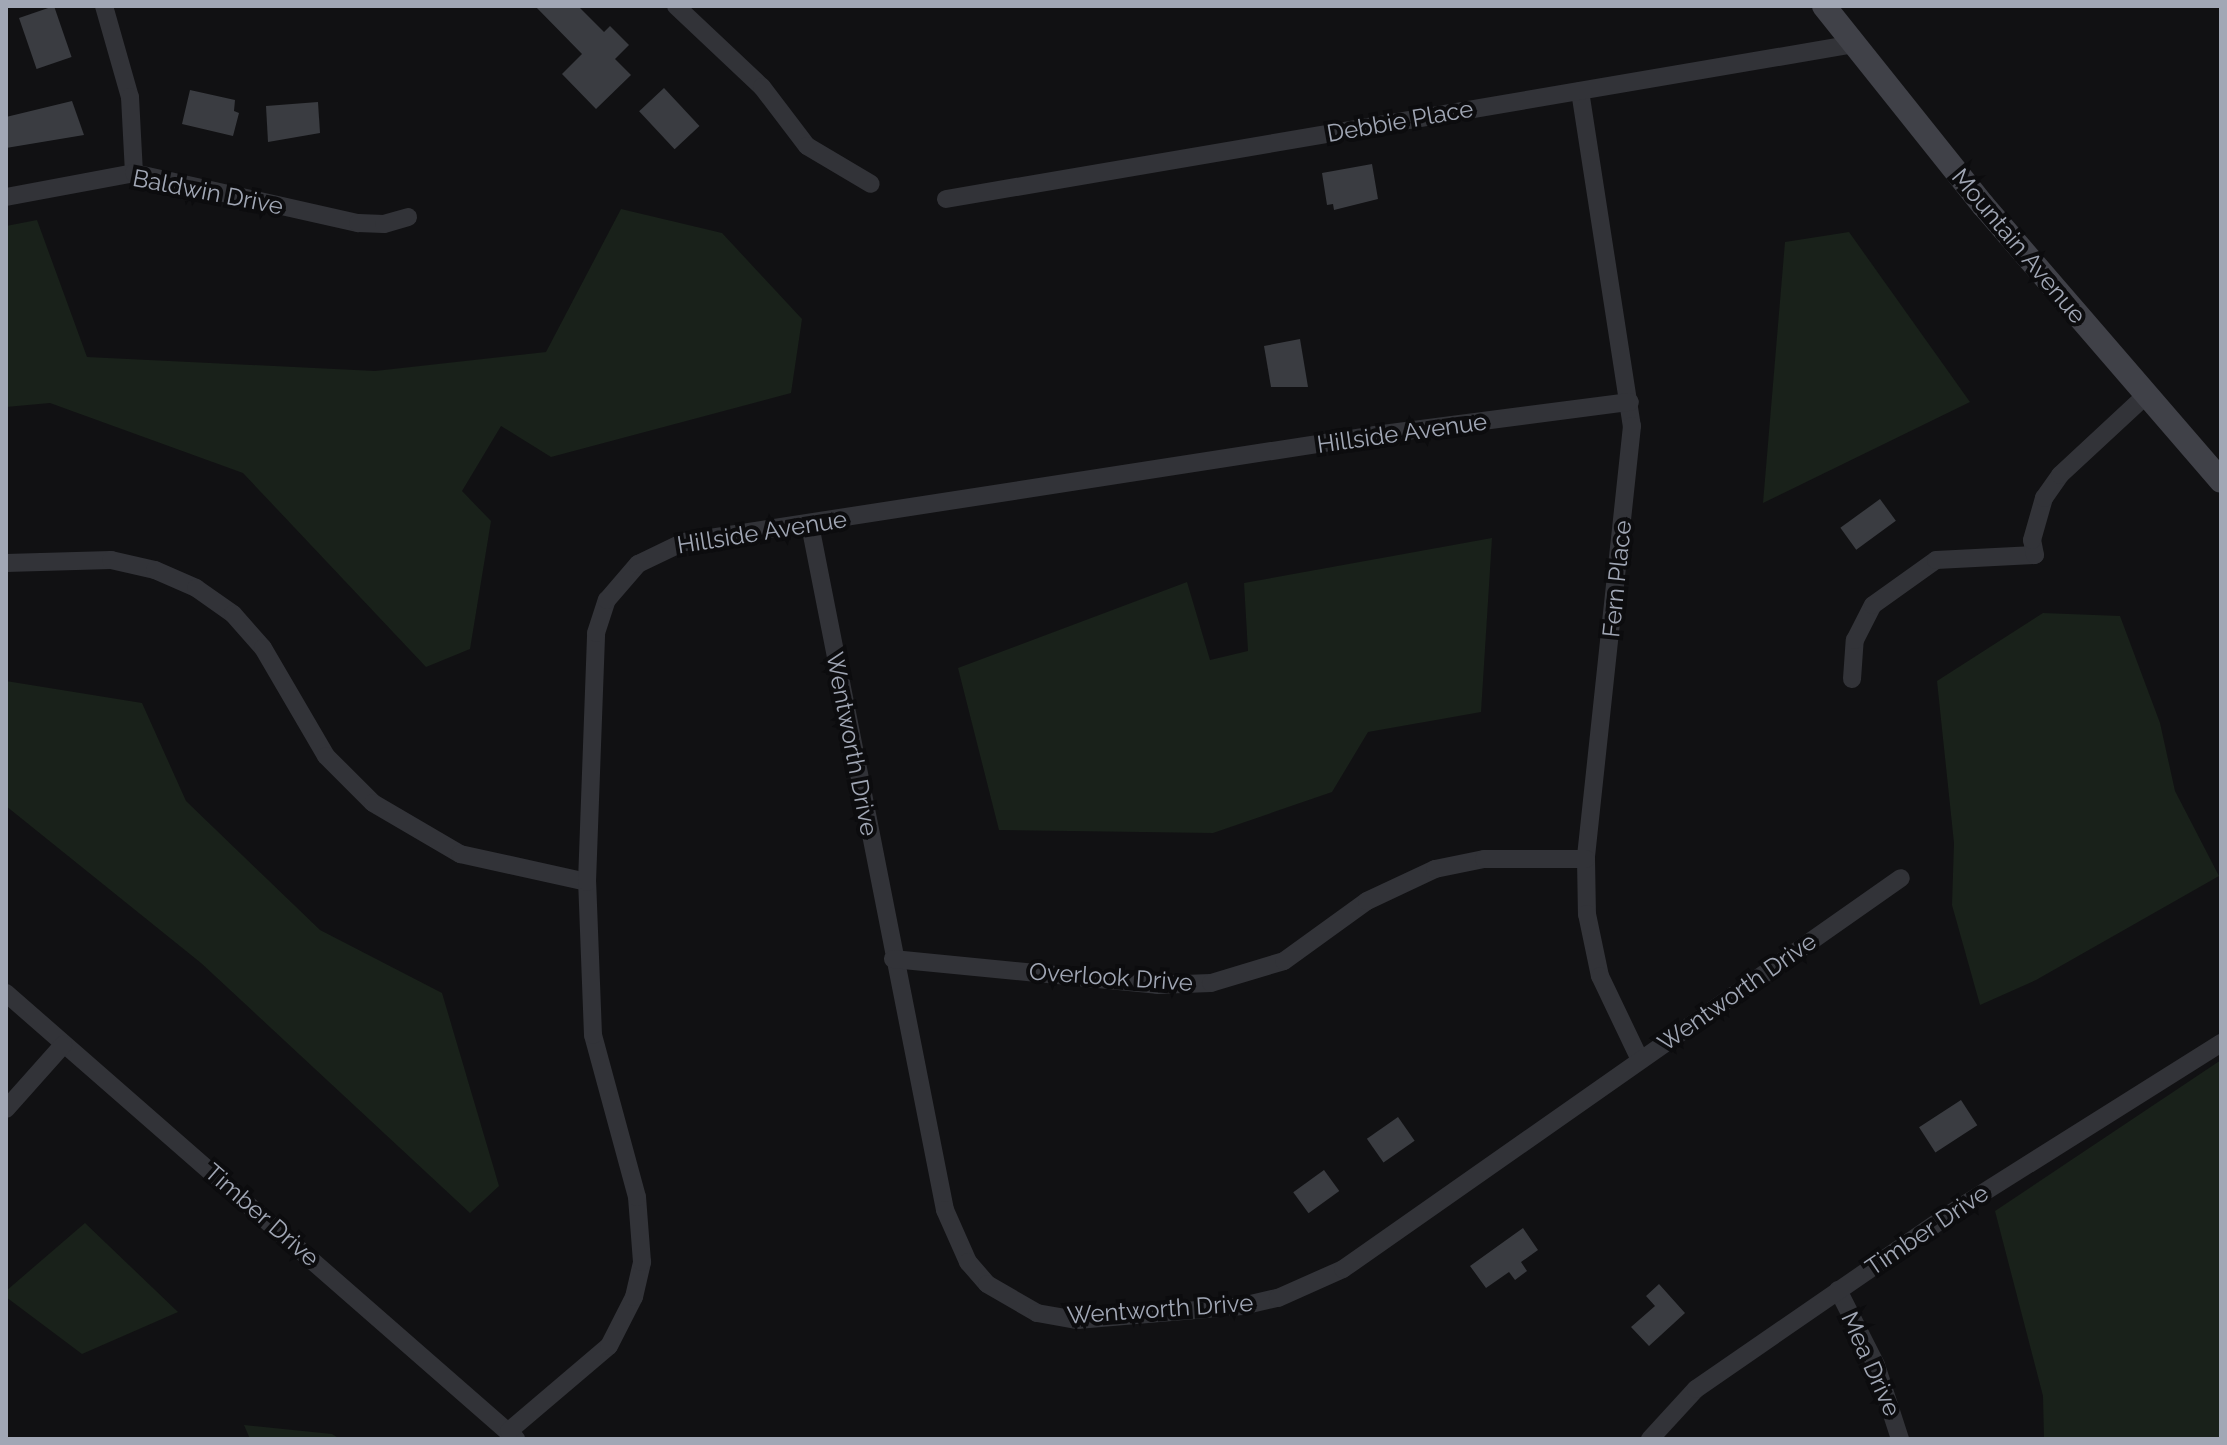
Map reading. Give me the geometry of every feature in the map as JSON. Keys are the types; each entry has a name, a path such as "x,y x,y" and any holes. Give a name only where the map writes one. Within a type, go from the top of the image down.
{"main road":[{"name":"Mountain Avenue","path":"1824,6 2145,396 2221,481"}],"street":[{"path":"104,6 130,97 134,173"},
{"path":"676,6 762,87 807,146 871,184"},
{"name":"Debbie Place","path":"946,199 1855,44"},
{"name":"Fern Place","path":"1580,91 1630,402 1629,466 1586,859 1592,945 1600,976 1640,1060"},
{"name":"Baldwin Drive","path":"6,197 134,173 358,223 384,224 408,217"},
{"path":"1852,679 1861,623 1888,591 1920,567 1936,560 2035,555 2037,516 2060,475 2145,396"},
{"name":"Hillside Avenue","path":"513,1435 609,1346 634,1297 642,1262 637,1197 593,1035 587,882 594,657 607,600 638,564 669,546 1375,435 1630,402"},
{"name":"Wentworth Drive","path":"810,525 893,959 954,1237 987,1284 1023,1308 1065,1319 1278,1298 1343,1269 1901,878"},
{"path":"6,563 111,560 155,570 196,588 256,639 326,756 382,810 460,854 587,882"},
{"name":"Overlook Drive","path":"893,959 1157,985 1211,983 1284,961 1377,894 1435,869 1484,859 1586,859"},
{"name":"Timber Drive","path":"6,993 513,1435"},
{"name":"Timber Drive","path":"1650,1439 1696,1389 1838,1290 2221,1043"},
{"path":"6,1109 63,1045"},
{"name":"Mea Drive","path":"1838,1290 1876,1365 1900,1439"}],"shaded area":[{"path":"621,209 722,233 802,319 791,393 551,457 501,426 462,491 491,521 470,649 426,667 243,473 50,403 6,407 6,226 37,220 87,357 375,371 546,352"},
{"path":"1849,232 1970,402 1763,503 1785,242"},
{"path":"1492,538 1481,712 1368,732 1332,792 1213,833 999,830 958,668 1187,582 1210,660 1248,651 1244,583"},
{"path":"2043,613 2120,616 2160,723 2175,791 2219,876 2036,980 1980,1005 1952,905 1954,843 1937,681"},
{"path":"6,681 142,703 186,801 320,930 442,993 499,1186 470,1213 201,963 6,806"},
{"path":"2221,1060 2221,1439 2044,1439 2043,1396 1995,1211"},
{"path":"85,1223 178,1312 82,1354 6,1297 6,1291"},
{"path":"244,1425 332,1434 340,1439 250,1439"}],"building":[{"path":"54,6 72,57 37,69 19,18"},
{"path":"535,6 578,6 604,32 610,26 629,45 615,59 631,75 596,109 562,74 582,54"},
{"path":"664,88 699,126 675,149 639,111"},
{"path":"190,90 235,100 234,111 239,113 233,136 182,124"},
{"path":"72,101 84,135 6,148 6,117"},
{"path":"318,102 320,133 268,142 266,106"},
{"path":"1372,164 1378,199 1334,210 1333,204 1327,205 1322,173"},
{"path":"1300,339 1308,387 1271,387 1264,346"},
{"path":"1880,499 1896,521 1856,550 1840,528"},
{"path":"1961,1100 1977,1125 1935,1152 1919,1127"},
{"path":"1398,1117 1415,1141 1384,1163 1367,1139"},
{"path":"1324,1170 1339,1191 1309,1213 1293,1192"},
{"path":"1523,1228 1538,1250 1521,1262 1527,1271 1515,1280 1509,1272 1486,1288 1470,1266"},
{"path":"1659,1284 1685,1313 1649,1346 1631,1327 1655,1306 1646,1296"}]}
